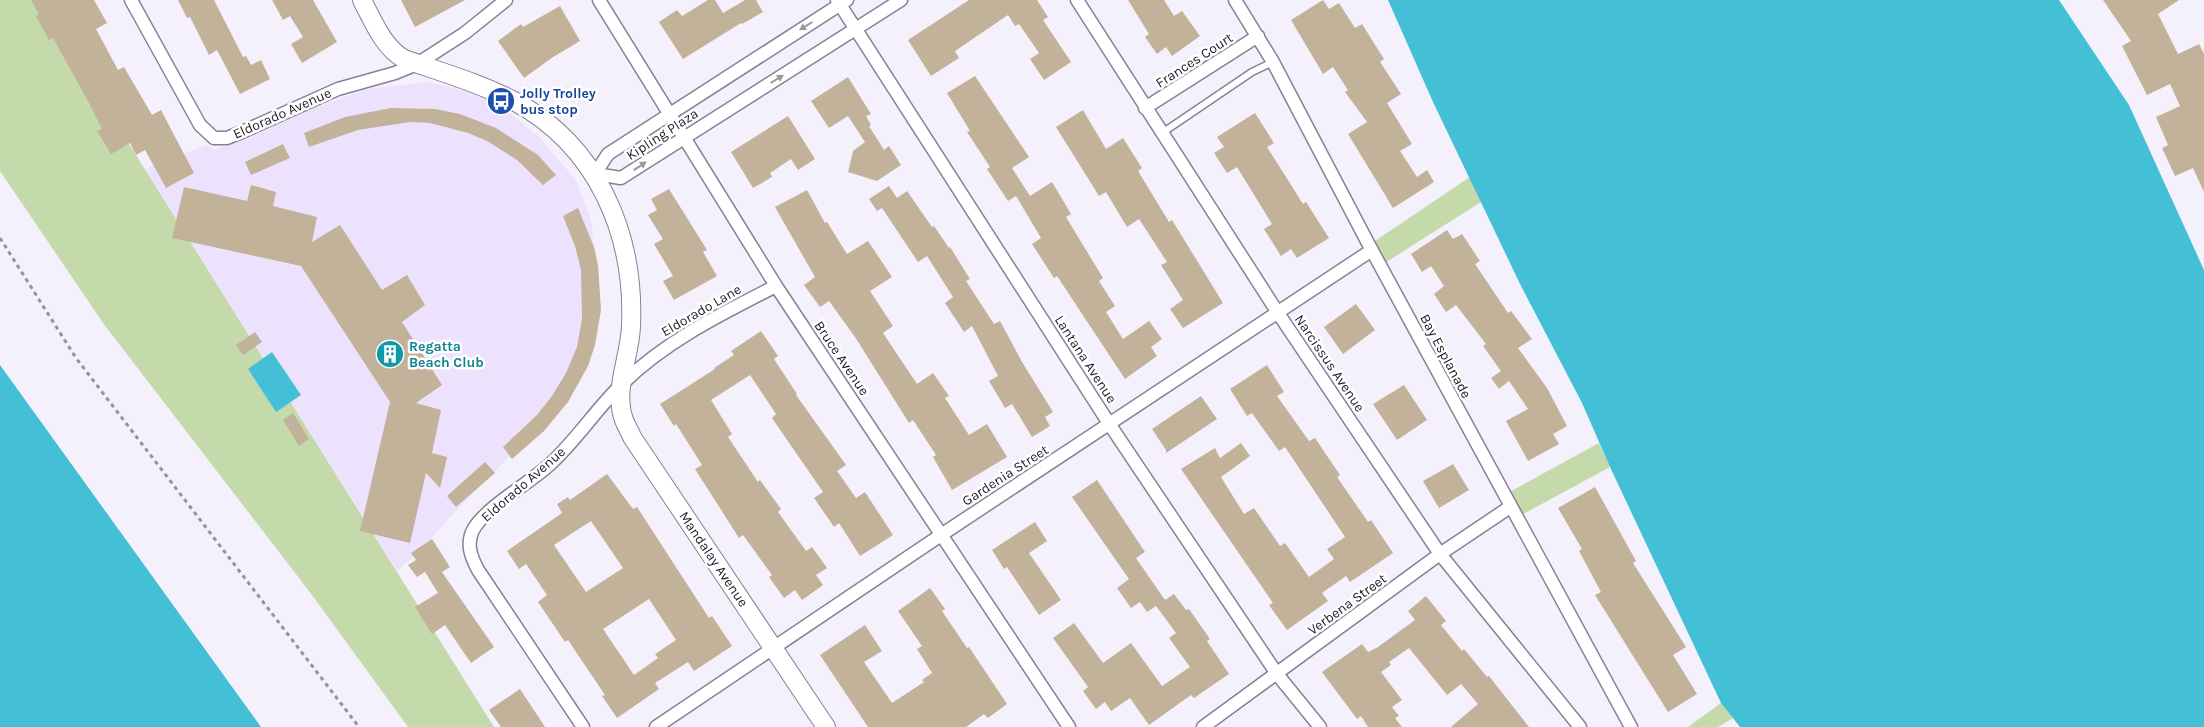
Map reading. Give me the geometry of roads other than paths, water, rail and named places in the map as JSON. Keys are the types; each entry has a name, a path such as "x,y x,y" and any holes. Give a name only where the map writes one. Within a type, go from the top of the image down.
{"street":[{"name":"Eldorado Avenue","path":"131,0 200,124 214,138 227,138 338,89 395,73 417,64 465,33 506,0"},
{"path":"362,0 386,43 395,54 417,64 486,88 515,102 544,121 567,141 595,174 617,223 632,289 631,328 622,384"},
{"name":"Bruce Avenue","path":"599,0 776,286 1069,727"},
{"name":"Kipling Plaza","path":"841,2 608,154 595,174 621,178 901,0"},
{"name":"Narcissus Avenue","path":"1077,0 1278,313 1440,554 1580,727"},
{"name":"Bay Esplanade","path":"1235,0 1273,62 1510,507 1631,727"},
{"name":"Lantana Avenue","path":"841,2 856,29 1110,425 1277,674 1320,727"},
{"name":"Frances Court","path":"1145,108 1258,36"},
{"name":"Gardenia Street","path":"656,727 941,535 1372,250"},
{"name":"Eldorado Lane","path":"622,384 672,344 704,322 776,286"},
{"name":"Eldorado Avenue","path":"583,727 478,570 470,555 470,543 473,530 481,520 549,465 622,384"},
{"name":"Mandalay Avenue","path":"622,384 621,404 624,420 632,437 826,727"},
{"name":"Verbena Street","path":"1203,727 1440,554 1510,507"}],"lane":[{"path":"1162,132 1230,86 1273,62"}],"water":[{"path":"1388,0 2059,0 2129,105 2204,270 2204,727 1740,727 1721,703 1610,467 1582,403 1520,284 1433,102"},
{"path":"272,352 301,395 276,412 248,369"},
{"path":"0,365 261,727 0,727"}],"place":[{"name":"Jolly Trolley bus stop","path":"501,101"},
{"name":"Regatta Beach Club","path":"390,354"}]}
